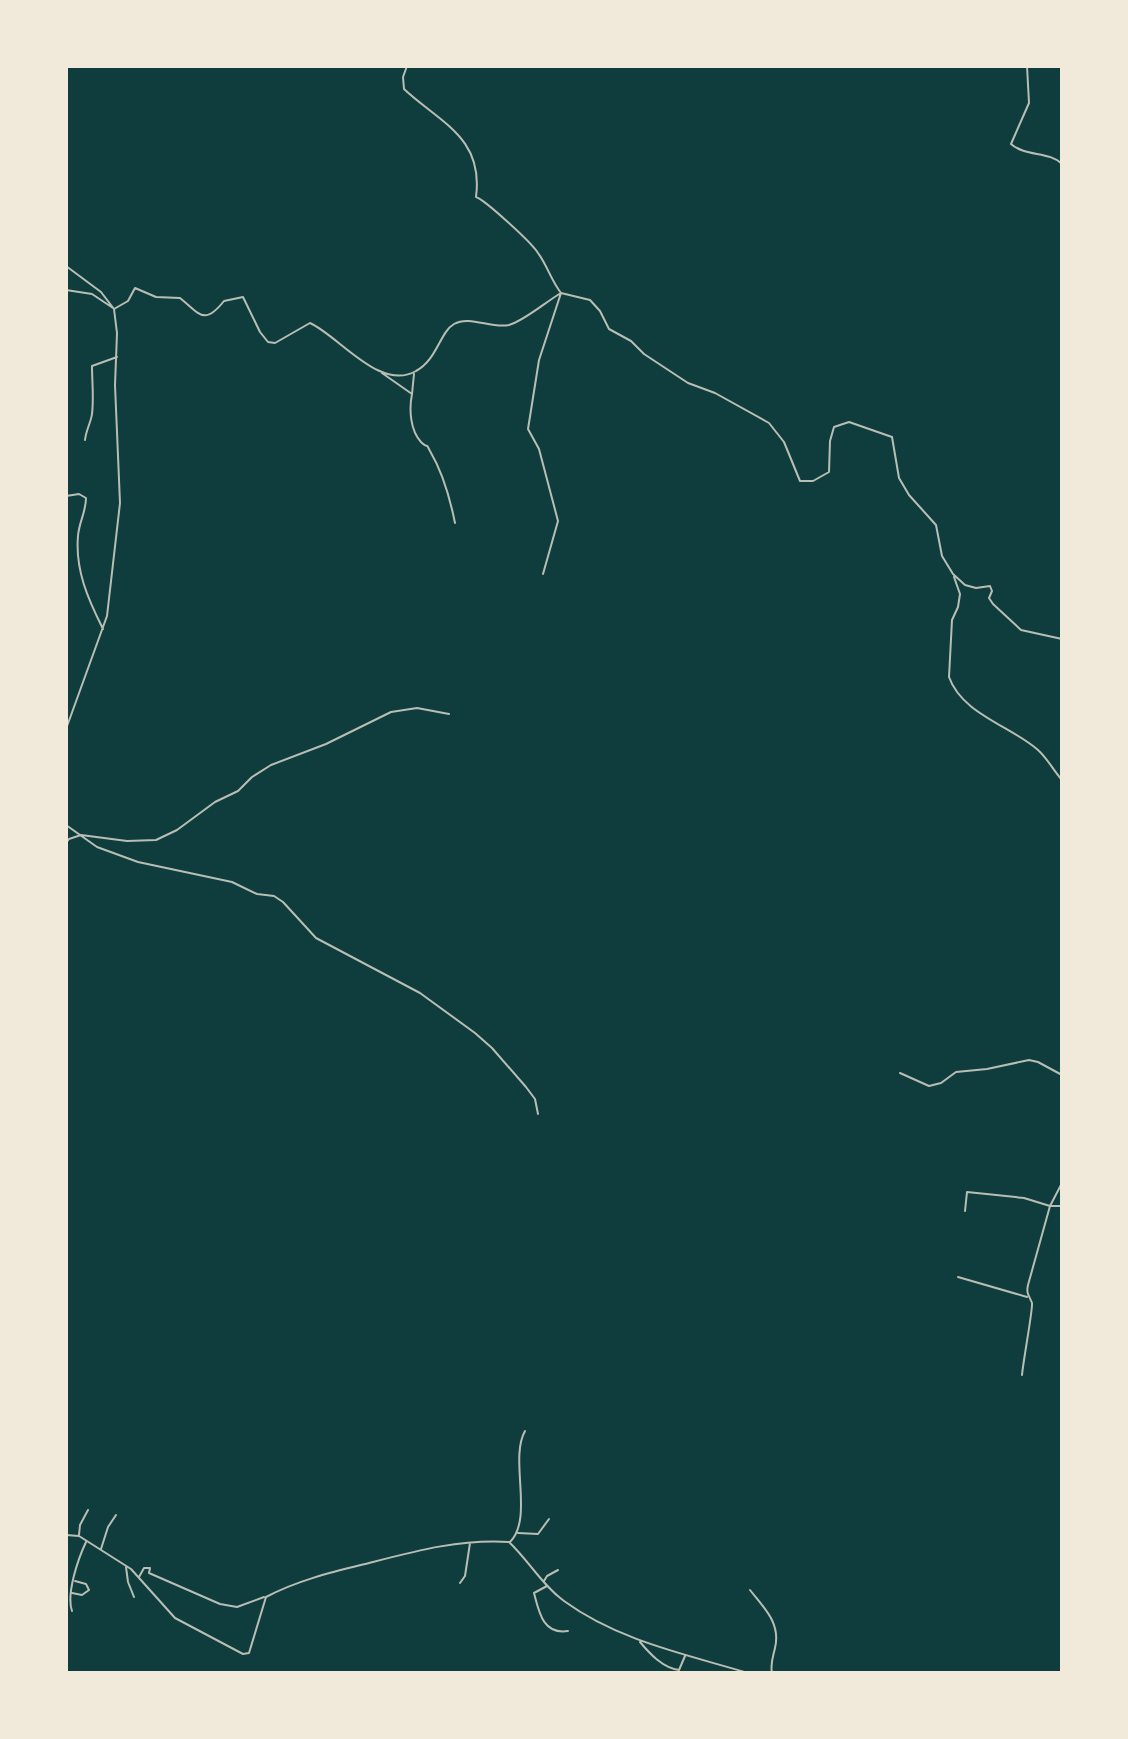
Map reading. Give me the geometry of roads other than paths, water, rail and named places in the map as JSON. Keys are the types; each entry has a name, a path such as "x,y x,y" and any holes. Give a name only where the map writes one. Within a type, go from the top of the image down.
{"street":[{"path":"407,66 403,77 404,89 453,126 469,151 478,183 476,197 484,199 538,252 561,293 590,300 609,329 631,341 644,354 688,383 715,393 769,423 784,442 800,481 813,481 829,472 830,441 834,427 849,422 892,437 899,478 909,495 936,525 942,556 960,594 952,620 949,677 952,685 977,711 1039,751 1062,780"},
{"path":"1027,66 1029,103 1011,144 1031,154 1056,159 1062,164"},
{"path":"66,266 101,292 114,309 120,503 107,616 66,729"},
{"path":"114,309 128,301 135,288 156,297 180,298 199,314 207,316 224,301 243,297 268,342 275,343 310,323 343,343 357,358 412,394"},
{"path":"66,290 92,294 114,309"},
{"path":"381,373 403,375 415,372 437,352 443,336 452,325 463,321 512,324 561,293"},
{"path":"543,574 558,521 539,449 528,429 539,360 561,293"},
{"path":"85,440 92,418 92,366 117,357"},
{"path":"415,372 409,410 413,426 420,441 429,448 446,485 455,523"},
{"path":"66,496 79,494 86,498 78,539 81,583 103,630"},
{"path":"953,574 965,585 976,588 990,586 992,591 989,598 993,604 1021,630 1062,639"},
{"path":"66,843 81,835 127,841 156,840 238,791 271,765 326,744 391,712 417,708 449,714"},
{"path":"66,825 97,847 138,862 232,882 257,894 274,896 316,938 420,993 475,1033 526,1087 535,1099 538,1114"},
{"path":"66,916 67,921"},
{"path":"900,1073 929,1086 941,1083 956,1072 1029,1060 1062,1075"},
{"path":"1028,1298 1028,1285 1050,1206 1062,1183"},
{"path":"965,1211 967,1192 1062,1206"},
{"path":"958,1277 1028,1298 1032,1303 1022,1375"},
{"path":"138,1578 144,1568 150,1568 149,1573 220,1604 237,1607 326,1573 426,1548 470,1542 509,1542 517,1534 521,1445 525,1431"},
{"path":"79,1536 80,1525 88,1510"},
{"path":"101,1550 108,1527 116,1515"},
{"path":"517,1534 538,1534 549,1519"},
{"path":"66,1535 79,1536 126,1566 175,1618 243,1654 249,1653 266,1597"},
{"path":"72,1611 69,1604 74,1573 86,1541"},
{"path":"460,1583 465,1576 470,1542"},
{"path":"509,1542 545,1584 599,1623 639,1641 748,1673"},
{"path":"126,1566 134,1597"},
{"path":"558,1570 547,1576 545,1584 534,1593 541,1618 551,1629 568,1631"},
{"path":"72,1593 82,1595 89,1590 86,1584 74,1581"},
{"path":"750,1590 774,1622 776,1642 770,1667 772,1673"},
{"path":"639,1641 652,1656 671,1669 679,1670 686,1654"}]}
